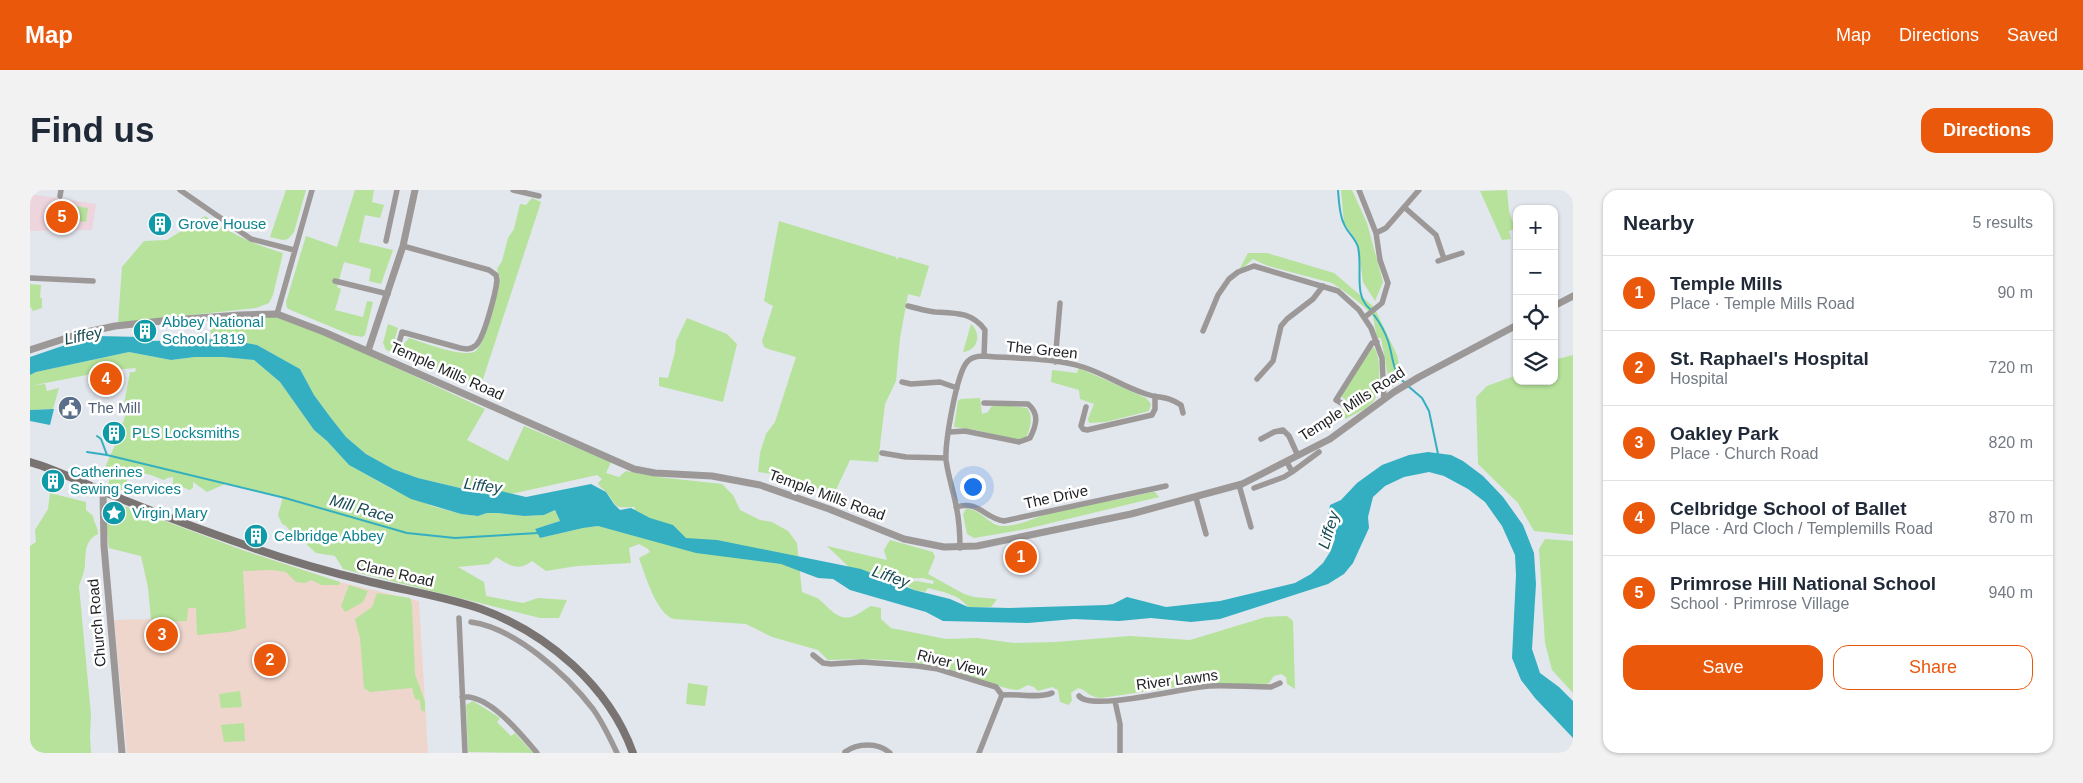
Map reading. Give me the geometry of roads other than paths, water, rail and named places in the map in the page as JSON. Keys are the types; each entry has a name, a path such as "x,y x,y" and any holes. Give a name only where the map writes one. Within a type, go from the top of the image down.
{"main road":[{"name":"Clane Road","path":"30,462 51,468 101,491 246,546 360,579 479,608 510,621 549,646 588,681 612,711 633,753"}],"street":[{"path":"180,190 251,239 294,250"},
{"path":"277,314 312,190"},
{"path":"386,241 398,190"},
{"path":"368,351 403,246 414,190"},
{"path":"513,190 539,196"},
{"path":"1359,190 1376,234 1380,260 1388,288 1382,303 1365,317"},
{"path":"1376,234 1386,228 1419,190"},
{"path":"1404,207 1436,235 1444,259"},
{"path":"399,343 402,332 460,348 474,348 480,339 497,280 496,275 489,270 403,246"},
{"path":"1438,261 1462,253"},
{"path":"1203,331 1218,295 1229,279 1254,266 1338,291 1365,317 1377,342 1382,358 1384,399"},
{"path":"30,278 93,281"},
{"path":"335,281 388,294"},
{"path":"1257,379 1273,361 1281,326 1313,299 1323,286"},
{"path":"1558,304 1573,296"},
{"path":"1055,362 1060,303"},
{"path":"908,306 932,312 955,312 973,318 985,330 982,356 968,360 961,373 946,458 956,507 960,548"},
{"name":"Temple Mills Road","path":"30,350 109,327 171,320 277,314 301,322 634,468 662,473 712,476 760,485 904,539 944,547 960,548 1024,538 1196,498 1239,485 1287,462 1330,438 1411,381 1513,327"},
{"path":"1343,404 1336,400 1372,343 1377,342"},
{"name":"The Green","path":"982,356 1080,366 1146,394 1170,397 1181,405 1183,412"},
{"path":"902,382 911,384 940,382 957,388"},
{"path":"1086,407 1081,426 1087,430 1152,415 1155,409 1155,396"},
{"path":"950,432 965,431 1020,442 1030,438 1036,417 1033,408 1028,404 984,403"},
{"path":"1261,439 1263,436 1283,430 1289,436 1298,456"},
{"path":"1254,488 1292,472 1319,452"},
{"path":"882,453 906,457 946,458"},
{"path":"1287,462 1292,472"},
{"path":"1239,485 1250,527"},
{"name":"The Drive","path":"956,507 965,504 973,505 997,520 1004,521 1166,486"},
{"name":"Church Road","path":"101,491 122,753"},
{"path":"1196,498 1206,534"},
{"path":"459,618 465,753"},
{"path":"471,622 485,625 511,637 558,670 591,707 617,753"},
{"name":"River View","path":"813,655 823,663 831,664 883,662 938,669 996,687 1002,695"},
{"name":"River Lawns","path":"1079,696 1082,700 1087,701 1115,701 1208,686 1271,687 1280,683"},
{"path":"979,753 1002,695 1042,695 1052,693"},
{"path":"462,696 474,697 497,712 517,730 537,753"},
{"path":"1115,701 1120,724 1120,753"},
{"path":"845,752 852,748 866,745 886,750 890,753"}],"water":[{"path":"98,336 141,337 150,341 224,339 257,345 300,369 314,395 331,418 346,437 366,454 393,469 418,478 485,494 501,491 526,497 591,484 606,492 620,510 631,508 650,518 673,525 686,538 717,540 861,569 914,590 950,599 968,607 1009,608 1106,605 1113,604 1127,597 1166,607 1220,601 1295,583 1311,574 1323,563 1330,552 1335,539 1328,517 1330,505 1341,500 1357,483 1382,465 1409,455 1428,452 1451,455 1463,461 1483,476 1503,497 1523,525 1534,553 1536,584 1532,649 1540,673 1559,687 1573,701 1573,738 1535,698 1521,680 1512,658 1516,575 1515,555 1502,526 1485,502 1468,489 1444,476 1429,472 1404,477 1385,486 1373,497 1368,517 1369,528 1353,563 1344,574 1328,584 1220,619 1191,622 1151,618 1119,621 1074,619 1028,623 943,621 926,612 850,590 833,579 818,578 781,564 696,553 598,526 540,538 535,529 560,521 555,510 544,515 524,516 487,513 478,516 461,514 411,499 349,465 314,430 280,382 254,360 195,357 171,360 129,352 36,372 30,375 30,357"},
{"path":"54,409 50,425 30,421 30,410"}],"waterway":[{"path":"1338,190 1342,220 1358,247 1360,289 1365,303 1370,309"},
{"path":"1374,315 1387,338 1397,373 1404,382"},
{"path":"1408,386 1422,398 1429,411 1438,454"},
{"name":"Mill Race","path":"97,436 101,439 107,455"},
{"name":"Mill Race","path":"87,452 107,455 285,498 407,533 455,538 538,533"}],"place":[{"name":"Primrose Hill National School","path":"62,217"},
{"name":"Grove House","path":"160,224"},
{"name":"Abbey National School 1819","path":"145,331"},
{"name":"Celbridge School of Ballet","path":"106,379"},
{"name":"The Mill","path":"70,408"},
{"name":"PLS Locksmiths","path":"114,433"},
{"name":"Catherines Sewing Services","path":"53,481"},
{"name":"Virgin Mary","path":"114,513"},
{"name":"Celbridge Abbey","path":"256,536"},
{"name":"Temple Mills","path":"1021,557"},
{"name":"Oakley Park","path":"162,635"},
{"name":"St. Raphael's Hospital","path":"270,660"}],"water label":[{"name":"Liffey","path":"83,335"},
{"name":"Liffey","path":"483,485"},
{"name":"Liffey","path":"1328,530"},
{"name":"Liffey","path":"891,576"}]}
